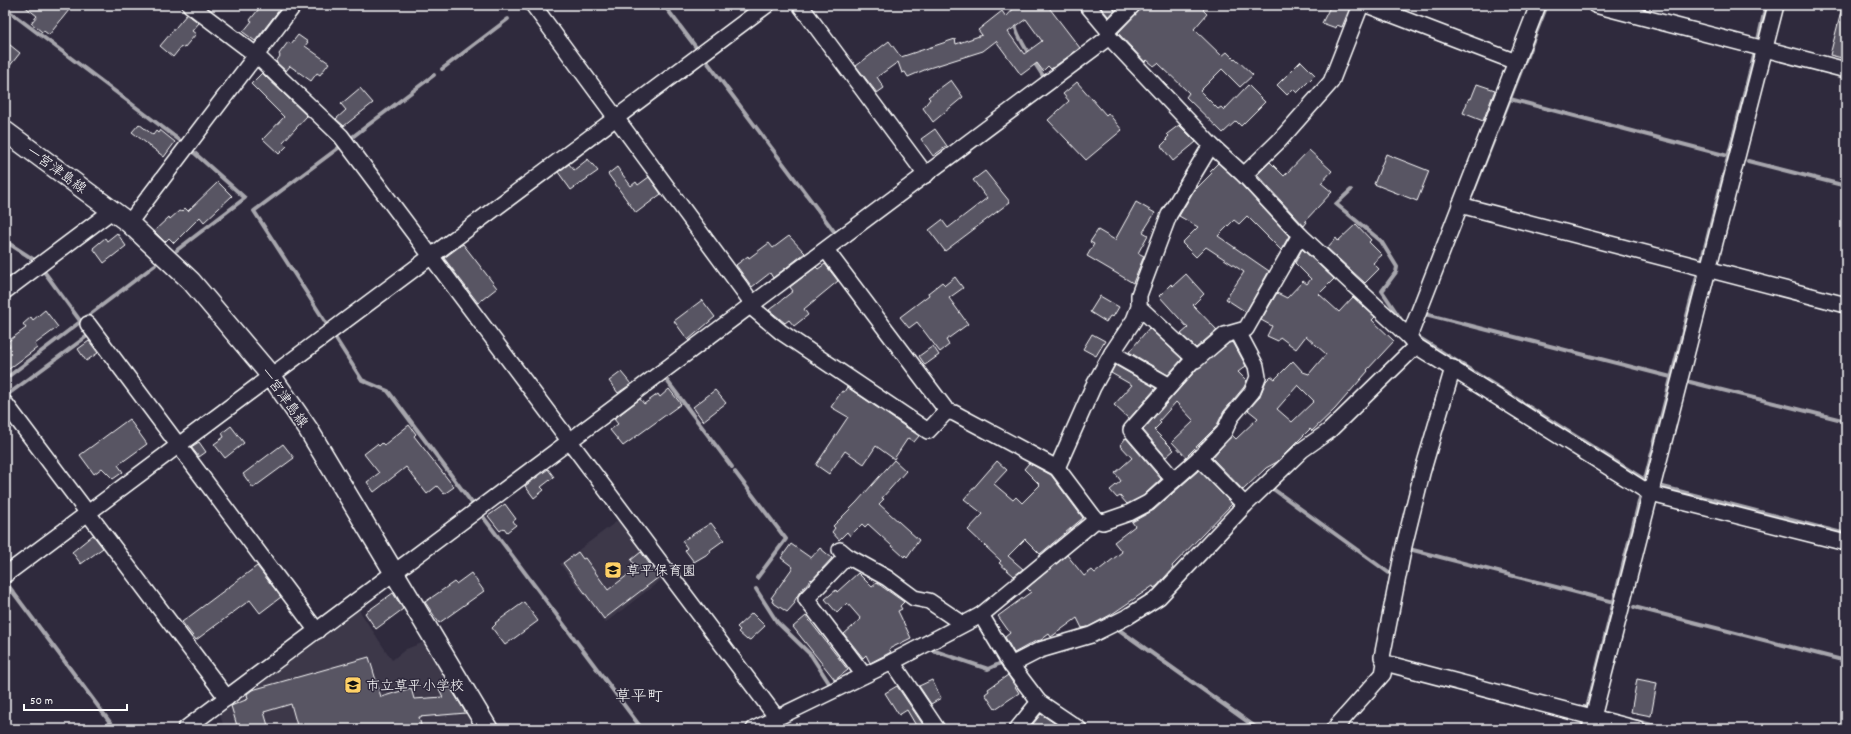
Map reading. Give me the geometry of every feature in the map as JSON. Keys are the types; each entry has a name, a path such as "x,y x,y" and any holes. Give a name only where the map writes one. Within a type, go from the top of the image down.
{"main road":[{"name":"一宮津島線","path":"5,131 130,223 191,281 272,377 308,429 488,729"}],"street":[{"path":"190,5 256,55 341,136 776,718"},
{"path":"130,223 294,5"},
{"path":"533,5 752,305 781,332 928,431 946,411"},
{"path":"5,574 272,377 431,256 767,5"},
{"path":"800,5 926,175"},
{"path":"1087,5 1109,34 1211,145 1244,175 1300,235 1412,341 1651,494 1846,543"},
{"path":"192,727 227,698 926,175 1109,34 1133,5"},
{"path":"1244,175 1278,141 1331,82 1361,5"},
{"path":"1366,5 1516,62"},
{"path":"1011,665 1040,650 1091,635 1127,617 1159,597 1245,505 1302,450 1329,431 1412,341 1460,205 1538,5"},
{"path":"1595,5 1846,70"},
{"path":"1591,723 1776,5"},
{"path":"1057,468 1093,387 1112,353 1134,320 1139,308 1140,295 1169,215 1211,145"},
{"path":"1460,205 1846,305"},
{"path":"5,291 113,210"},
{"path":"1174,480 1130,430 1194,359 1196,360 1225,335 1246,329 1300,235"},
{"path":"826,250 946,411 954,413 1057,468 1096,520 1104,522 1129,513 1148,503 1199,458 1224,432 1231,417 1252,392 1258,377 1256,366 1238,332"},
{"path":"1139,308 1194,359"},
{"path":"88,324 317,631"},
{"path":"1112,353 1170,386"},
{"path":"1334,729 1383,674 1385,663 1382,657 1404,546 1422,473 1453,368"},
{"path":"5,403 227,698"},
{"path":"1199,458 1245,505"},
{"path":"758,728 892,662 981,615 1096,520"},
{"path":"864,675 806,599 843,553 887,578 914,598 930,601 963,624"},
{"path":"981,615 1011,665 1039,702 1079,729"},
{"path":"892,662 937,729"},
{"path":"1385,663 1591,723 1638,729"},
{"path":"1017,729 1039,702"}],"shaded area":[{"name":"草平保育園","path":"621,518 665,577 605,623 560,564"},
{"name":"市立草平小学校","path":"357,607 392,660 406,649 427,641 479,729 224,729 219,710"}],"building":[{"path":"23,5 73,5 49,35 44,31 42,32 31,23 37,16"},
{"path":"262,5 283,5 255,41 243,32"},
{"path":"1017,5 1047,5 1080,48 1051,69 1048,66 1043,71 1037,63 1021,75 996,41 983,51 929,68 908,77 905,72 902,73 898,62 877,77 884,88 877,93 856,66 889,41 901,57 955,39 956,44 982,35 978,30 1002,11 1006,17","holes":["1026,19 1042,41 1024,54 1008,32"]},
{"path":"1105,5 1111,5 1115,10 1109,17 1101,8"},
{"path":"1142,5 1208,5 1203,10 1207,14 1194,29 1222,56 1227,52 1253,75 1240,87 1222,69 1200,91 1218,109 1221,107 1224,110 1248,85 1265,102 1241,126 1236,121 1223,133 1186,97 1189,93 1158,63 1154,66 1147,60 1145,62 1118,33 1139,11"},
{"path":"1331,5 1351,5 1342,27 1337,25 1336,28 1322,23"},
{"path":"1842,8 1846,9 1846,59 1830,55"},
{"path":"187,14 199,23 192,31 196,34 184,48 181,47 173,57 160,46"},
{"path":"298,35 308,42 305,46 329,63 320,75 317,73 311,81 290,66 286,71 276,62 280,56 279,54 288,42 291,44"},
{"path":"5,41 20,53 5,72"},
{"path":"1301,61 1315,75 1297,93 1293,89 1287,95 1277,85"},
{"path":"262,73 307,116 283,142 287,146 279,154 263,139 284,117 251,84"},
{"path":"951,80 963,97 933,122 923,108 930,99 928,97"},
{"path":"1077,82 1106,115 1108,113 1122,130 1086,160 1048,120 1069,101 1063,94"},
{"path":"1477,84 1495,90 1483,121 1463,113"},
{"path":"360,88 373,103 344,126 336,119 346,110 341,104"},
{"path":"139,124 153,135 156,131 158,133 160,130 175,142 164,157 132,132"},
{"path":"1179,125 1196,142 1173,161 1161,146 1169,136 1167,134"},
{"path":"935,129 947,146 933,156 921,139"},
{"path":"1309,150 1332,171 1321,183 1332,192 1305,221 1307,222 1304,226 1257,175 1270,162 1284,176"},
{"path":"1386,154 1429,171 1417,201 1374,184"},
{"path":"588,159 598,171 571,190 558,172 569,164 574,170"},
{"path":"1218,163 1238,181 1289,236 1281,250 1247,216 1239,224 1234,220 1218,236 1269,271 1246,312 1226,299 1244,272 1206,247 1196,257 1182,243 1198,227 1179,216 1193,192 1212,173 1210,171"},
{"path":"617,167 631,186 636,182 638,185 649,177 661,194 636,213 608,174"},
{"path":"985,171 1010,202 945,251 929,230 942,220 948,228 987,198 973,180"},
{"path":"218,182 232,196 204,222 200,217 174,243 169,238 165,242 154,231 169,217 170,219 179,211 181,212 185,208 188,211"},
{"path":"1136,202 1155,213 1143,232 1148,235 1138,253 1144,256 1133,283 1087,256 1094,244 1090,242 1098,230 1115,240"},
{"path":"1356,224 1371,240 1369,242 1382,255 1373,263 1379,269 1365,283 1327,248 1336,238 1338,241"},
{"path":"117,233 126,246 104,263 93,248 105,238 107,241"},
{"path":"789,236 805,253 773,278 770,273 752,287 736,265 748,256 749,258 769,243 773,248"},
{"path":"463,244 497,288 478,303 444,258"},
{"path":"1302,249 1334,279 1319,294 1339,312 1353,297 1375,317 1372,320 1394,341 1367,370 1368,371 1335,409 1312,431 1310,429 1277,462 1266,468 1243,490 1212,458 1232,435 1236,439 1258,418 1248,410 1259,398 1266,381 1271,376 1275,379 1293,361 1303,372 1309,374 1326,354 1306,336 1296,349 1280,337 1278,341 1267,336 1272,326 1261,320 1277,293 1287,298 1303,281 1307,284 1311,279 1295,263","holes":["1298,385 1314,401 1292,422 1277,409"]},
{"path":"825,264 838,281 804,309 808,315 794,326 789,320 785,323 769,310 793,291 790,287 816,267 818,269"},
{"path":"1186,274 1204,294 1193,305 1217,330 1196,348 1181,334 1188,328 1159,296 1171,284 1173,286"},
{"path":"955,277 963,288 949,298 968,324 946,340 949,345 940,352 917,322 909,328 900,317 929,295 928,293 942,282 945,285"},
{"path":"1100,296 1119,307 1113,317 1110,316 1106,322 1090,312"},
{"path":"702,300 715,317 688,340 674,321"},
{"path":"45,310 58,327 35,344 37,348 5,372 5,350 10,346 7,342 26,328 23,324 31,317 33,320"},
{"path":"1149,328 1182,359 1168,375 1129,352"},
{"path":"1092,334 1105,341 1096,356 1083,349"},
{"path":"89,341 98,353 86,361 78,349"},
{"path":"1233,342 1246,366 1238,372 1247,381 1244,387 1224,411 1216,427 1186,457 1172,442 1194,421 1176,402 1159,421 1161,423 1154,430 1174,450 1166,457 1143,430 1197,369 1229,343"},
{"path":"933,346 939,355 925,365 919,356"},
{"path":"1115,365 1156,388 1129,419 1114,405 1132,385 1111,373"},
{"path":"621,372 631,384 618,393 609,381"},
{"path":"847,387 919,436 914,442 908,438 894,459 876,446 864,464 845,451 829,474 816,465 848,417 831,407 842,391 844,392"},
{"path":"669,389 681,404 623,446 610,430 618,424 614,419 640,399 644,404 658,394 660,397"},
{"path":"715,390 726,403 703,421 693,407"},
{"path":"129,419 147,444 118,465 123,472 113,479 102,468 94,474 80,455"},
{"path":"409,425 416,434 414,436 454,487 444,494 437,486 427,494 406,467 374,492 367,482 379,473 364,454 377,444 379,446 382,443 384,445"},
{"path":"231,426 244,443 225,458 214,444 224,437 222,433"},
{"path":"1126,438 1161,479 1143,496 1127,504 1120,496 1117,498 1110,490 1121,481 1115,473 1132,458 1120,445"},
{"path":"199,442 206,452 199,457 191,447"},
{"path":"283,444 294,458 253,488 243,474"},
{"path":"894,460 906,471 882,498 884,499 879,504 919,540 907,557 905,555 904,557 868,524 865,527 862,524 850,536 847,532 839,540 832,532 835,528 833,526 857,502"},
{"path":"997,461 1007,470 994,484 1013,500 1016,497 1022,503 1040,485 1024,469 1029,463 1051,475 1083,518 1040,554 1025,539 1008,556 1023,569 1014,576 999,563 1001,561 968,530 983,514 964,499"},
{"path":"548,469 554,477 541,487 544,490 534,498 525,486"},
{"path":"1199,470 1232,504 1172,566 1173,568 1157,586 1154,588 1153,586 1112,614 1088,627 1082,628 1077,618 1051,637 1049,634 1041,640 1036,641 1014,653 1005,637 1010,633 998,616 1031,592 1027,588 1067,555 1084,576 1092,570 1095,573 1122,552 1114,542 1135,526 1132,522 1154,510"},
{"path":"505,504 516,519 513,521 516,525 507,532 504,528 500,531 488,516"},
{"path":"711,523 724,540 710,550 711,552 694,562 685,550 687,548 682,541"},
{"path":"93,535 103,548 81,564 72,552"},
{"path":"791,544 811,558 820,548 832,558 799,593 794,602 795,603 787,612 772,602 773,599 771,598 793,567 781,558"},
{"path":"578,552 583,559 585,558 608,590 637,568 631,560 641,552 659,577 604,619 563,563"},
{"path":"257,566 281,597 260,613 250,600 196,640 182,622"},
{"path":"471,573 484,591 439,623 425,602 454,582 456,584"},
{"path":"858,573 872,587 877,583 904,602 900,606 902,609 898,611 911,638 889,649 891,652 870,663 866,655 863,658 844,634 861,619 847,603 837,613 825,599 836,590 837,592"},
{"path":"393,593 403,609 376,629 365,613"},
{"path":"524,602 538,621 505,645 492,628 496,624 495,623"},
{"path":"752,613 765,626 750,640 747,640 738,632 740,630 737,627"},
{"path":"806,616 848,670 835,680 793,627"},
{"path":"369,657 381,697 411,688 414,699 443,697 439,689 448,684 466,713 419,717 422,729 298,729 291,704 264,712 269,729 238,729 231,706 248,699 247,694 252,690"},
{"path":"1008,675 1019,693 995,709 985,694 989,691 988,689"},
{"path":"1637,679 1657,683 1651,716 1631,712"},
{"path":"932,680 941,698 931,704 919,686"},
{"path":"897,686 926,729 918,729 907,710 899,715 885,693"},
{"path":"1041,714 1063,729 1029,729"}],"waterway":[{"path":"664,5 698,50"},
{"path":"1472,195 1547,5"},
{"path":"1755,40 1758,40 1766,5"},
{"path":"6,9 182,142"},
{"path":"442,69 508,19"},
{"path":"1014,23 1024,45 1045,79"},
{"path":"1701,263 1755,52"},
{"path":"705,59 836,234"},
{"path":"351,138 434,75"},
{"path":"1510,99 1728,156"},
{"path":"328,326 254,211 341,146"},
{"path":"177,250 245,198 190,149"},
{"path":"1748,161 1846,186"},
{"path":"1351,190 1336,204 1381,241 1397,267 1396,272 1382,291 1404,324"},
{"path":"5,241 36,261"},
{"path":"5,379 155,265"},
{"path":"43,270 81,322"},
{"path":"1418,337 1645,480 1698,273"},
{"path":"1425,314 1671,377"},
{"path":"7,395 90,334"},
{"path":"334,336 362,380 388,391 472,503"},
{"path":"665,378 732,467"},
{"path":"1690,382 1846,421"},
{"path":"735,472 786,539 757,578"},
{"path":"1269,486 1389,573"},
{"path":"1663,487 1846,534"},
{"path":"1584,707 1587,708 1640,498"},
{"path":"481,514 642,729"},
{"path":"1409,549 1614,602"},
{"path":"7,584 115,729"},
{"path":"756,589 777,622 811,655 829,683"},
{"path":"1634,607 1846,661"},
{"path":"1118,629 1258,729"},
{"path":"932,650 988,669 1003,662"},
{"path":"1636,721 1667,729"},
{"path":"1582,729 1583,722"}],"place":[{"name":"草平保育園","path":"613,570"},
{"name":"市立草平小学校","path":"353,685"}],"district":[{"name":"草平町","path":"639,695"}]}
